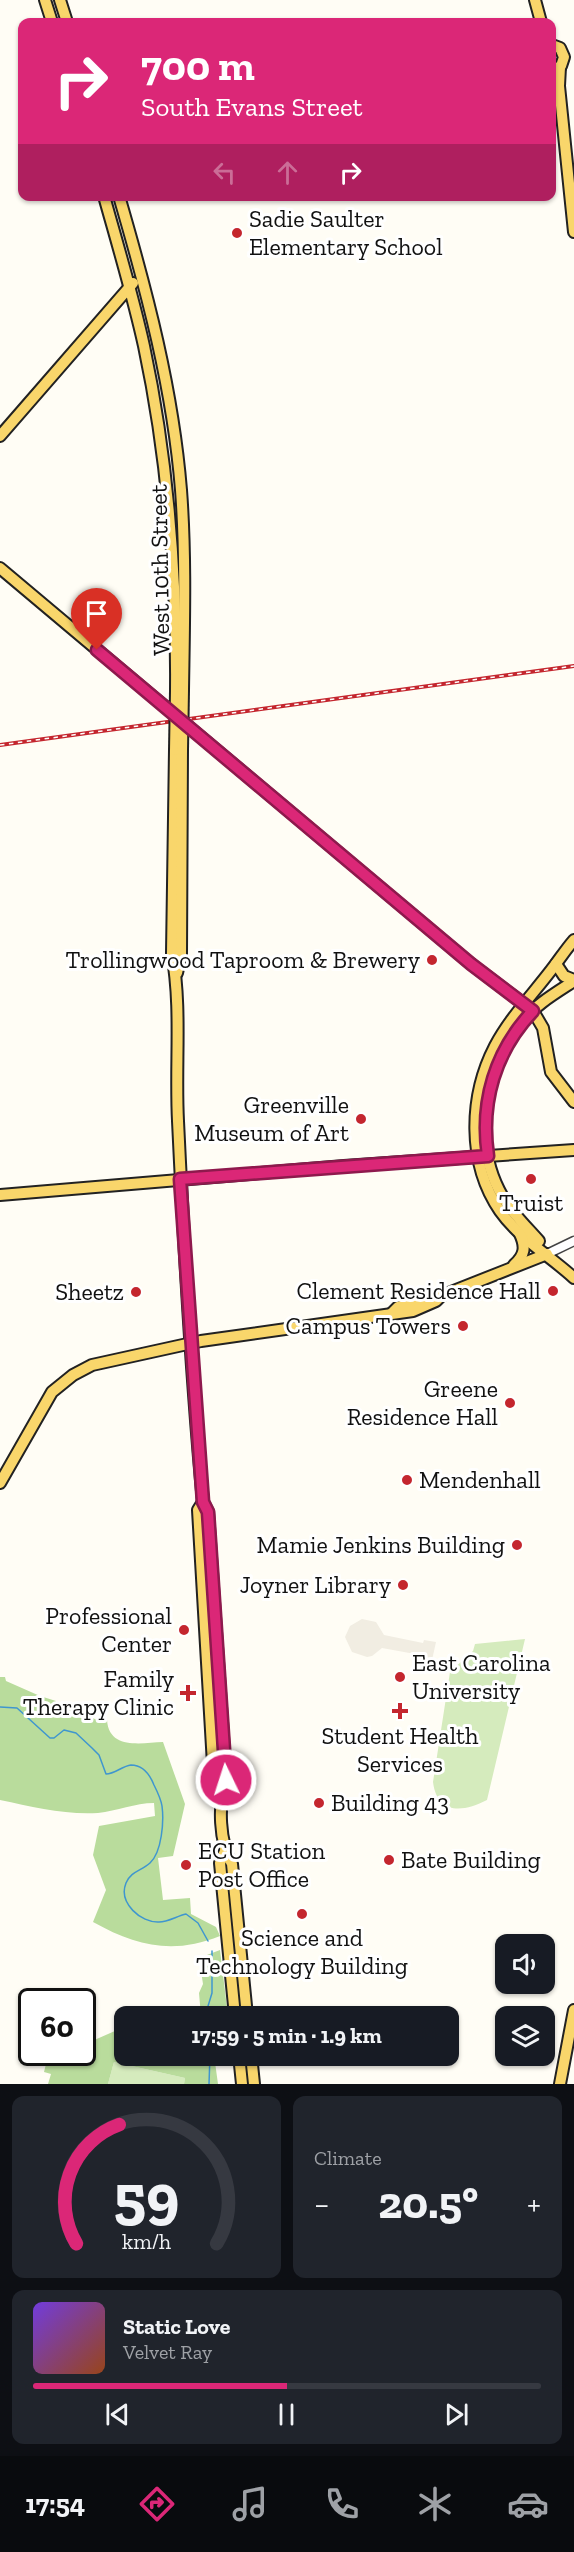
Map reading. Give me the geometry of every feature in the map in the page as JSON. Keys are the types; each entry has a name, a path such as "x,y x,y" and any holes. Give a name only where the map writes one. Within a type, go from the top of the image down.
{"main road":[{"path":"45,0 51,18"},
{"path":"60,0 66,18"},
{"path":"535,0 540,18"},
{"path":"556,47 563,53 564,60 556,69"},
{"path":"556,74 574,232"},
{"name":"West 10th Street","path":"105,201 130,287 150,378 166,488 175,593 179,690"},
{"name":"West 10th Street","path":"119,201 141,273 170,409 181,491 179,750 172,953 176,976 176,1096 180,1179 203,1502"},
{"path":"0,436 141,273"},
{"path":"0,568 307,828 522,1005 533,1011 543,1028 551,1072 574,1102"},
{"path":"574,940 522,1005 495,1046 483,1077 475,1118 483,1157 485,1182 495,1202 518,1231 574,1278"},
{"path":"556,964 564,976 574,981"},
{"path":"546,1254 540,1242 516,1217 483,1157 486,1115 495,1072 510,1040 545,999 574,981"},
{"path":"0,1195 180,1179 574,1150"},
{"path":"513,1266 522,1257 525,1248 518,1231"},
{"path":"0,1483 44,1404 68,1378 85,1368 103,1361 191,1344 392,1313 398,1307 433,1295 441,1296 546,1254"},
{"path":"203,1502 198,1510 214,1781 221,1795 225,1851 232,1864 246,2006"},
{"path":"203,1502 208,1512 226,1780 221,1795"},
{"path":"207,1656 214,1686 220,1689"},
{"path":"225,1851 220,1863 234,2006"},
{"path":"560,2084 574,2010"},
{"path":"240,2066 242,2084"},
{"path":"252,2066 254,2084"}],"street":[{"path":"546,1254 574,1241"}],"green space":[{"path":"525,1639 487,1800 469,1807 452,1808 445,1805 435,1792 433,1782 450,1672 473,1651 475,1644"},
{"path":"0,1677 5,1677 6,1681 97,1720 107,1720 109,1730 114,1736 127,1743 163,1742 185,1804 173,1856 158,1858 163,1900 190,1898 191,1914 216,1927 220,1936 186,1945 155,1945 124,1937 93,1922 106,1890 93,1855 99,1826 155,1816 154,1803 98,1813 73,1813 0,1800"},
{"path":"220,1950 227,2006 200,2006 199,1993 203,1984 199,1958"},
{"path":"114,2031 114,2062 108,2084 48,2084 51,2074 44,2072 46,2066 96,2066 96,2039"},
{"path":"114,2062 114,2066 132,2066 185,2078 184,2084 108,2084"},
{"path":"132,2066 216,2066 218,2084 184,2084 185,2078"}],"shaded area":[{"path":"362,1619 376,1622 384,1635 423,1643 424,1640 436,1642 432,1660 426,1659 426,1656 382,1648 367,1657 352,1652 345,1637 350,1626"}],"waterway":[{"path":"0,1707 17,1708 50,1738 54,1738 64,1730 76,1733 99,1755 106,1774 131,1765 136,1765 146,1771 161,1803 163,1820 161,1836 154,1858 128,1879 124,1890 125,1898 133,1910 152,1921 166,1921 186,1914 198,1923 208,1941"},
{"path":"208,2006 212,1993 212,1951"},
{"path":"209,2084 210,2066"}],"railway":[{"path":"0,745 574,666"}],"place":[{"name":"Sadie Saulter Elementary School","path":"237,233"},
{"name":"Trollingwood Taproom & Brewery","path":"432,960"},
{"name":"Greenville Museum of Art","path":"361,1119"},
{"name":"Truist","path":"531,1179"},
{"name":"Clement Residence Hall","path":"553,1291"},
{"name":"Sheetz","path":"136,1292"},
{"name":"Campus Towers","path":"463,1326"},
{"name":"Greene Residence Hall","path":"510,1403"},
{"name":"Mendenhall","path":"407,1480"},
{"name":"Mamie Jenkins Building","path":"517,1545"},
{"name":"Joyner Library","path":"403,1585"},
{"name":"Professional Center","path":"184,1630"},
{"name":"East Carolina University","path":"400,1677"},
{"name":"Family Therapy Clinic","path":"188,1693"},
{"name":"Student Health Services","path":"400,1711"},
{"name":"Building 43","path":"319,1803"},
{"name":"Bate Building","path":"389,1860"},
{"name":"ECU Station Post Office","path":"186,1865"},
{"name":"Science and Technology Building","path":"302,1914"}],"route":[{"path":"97,650 471,964 522,1005 533,1011 510,1040 495,1072 490,1089 485,1131 488,1156 180,1179 196,1426 203,1502 208,1512 226,1780"}]}
